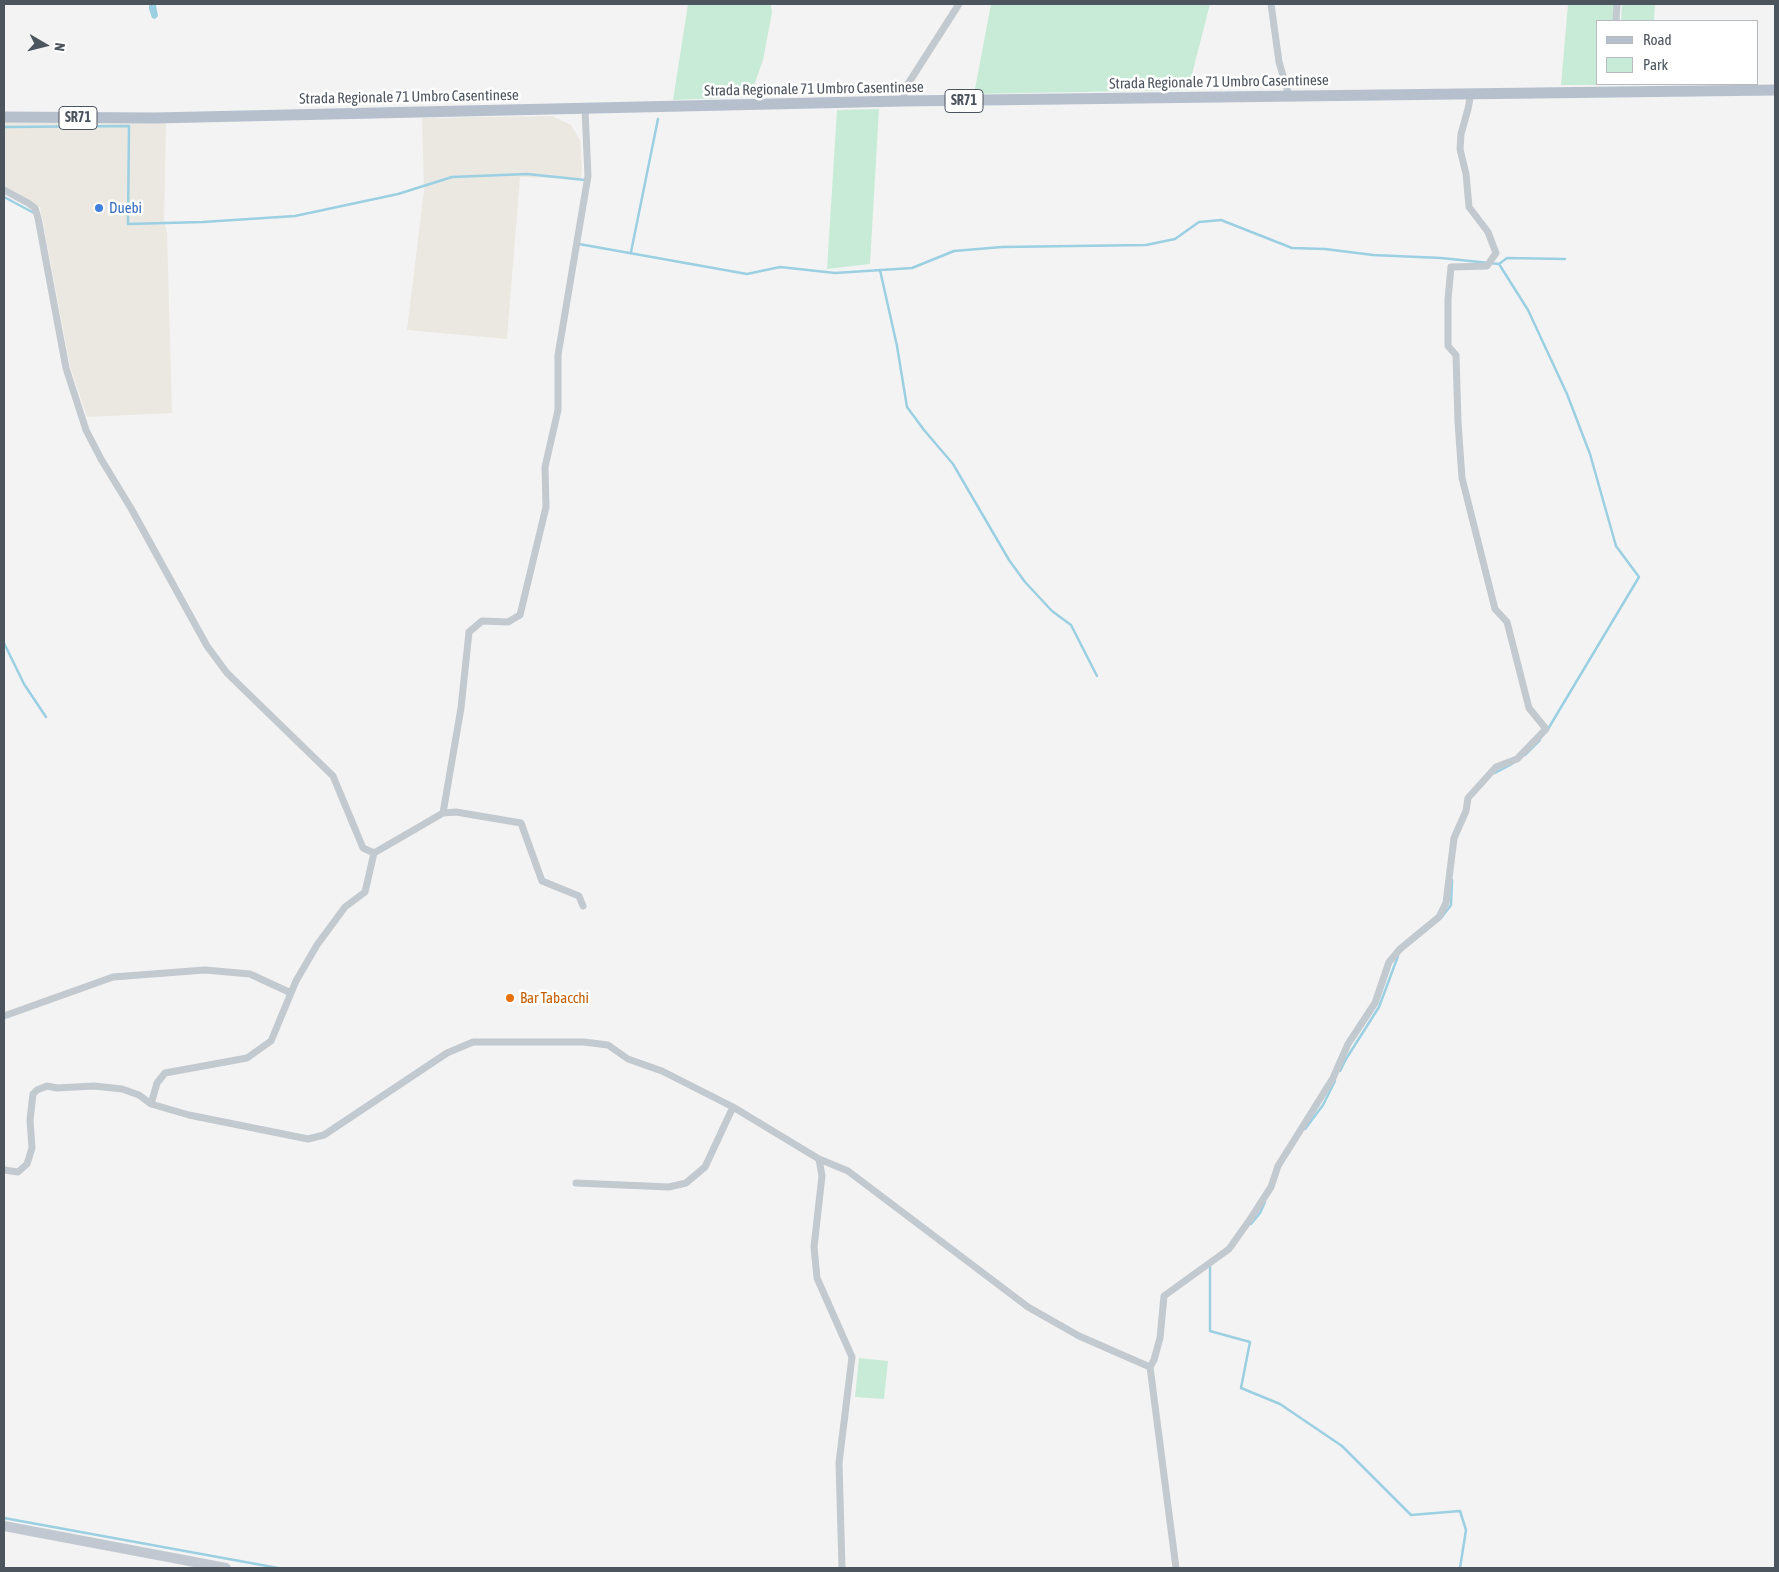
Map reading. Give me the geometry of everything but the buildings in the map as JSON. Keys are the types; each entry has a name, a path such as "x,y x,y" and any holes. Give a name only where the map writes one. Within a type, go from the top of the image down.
{"main road":[{"name":"Strada Regionale 71 Umbro Casentinese","path":"4,117 155,118 902,101 1471,93 1613,88 1775,90"}],"street":[{"path":"902,101 906,87 959,4"},
{"path":"1270,4 1279,62 1289,96"},
{"path":"1616,20 1617,4"},
{"path":"1176,1568 1150,1367 1160,1338 1164,1296 1229,1249 1271,1187 1278,1166 1334,1078 1348,1044 1375,1003 1389,962 1400,949 1439,918 1446,903 1454,838 1466,811 1468,798 1496,767 1517,759 1546,730 1529,708 1508,622 1495,609 1462,478 1456,355 1448,346 1448,299 1451,267 1487,266 1496,253 1488,232 1469,207 1466,174 1460,149 1461,134 1471,93"},
{"path":"443,813 461,708 469,632 482,621 508,622 520,615 546,507 546,467 558,410 558,355 588,176 585,108"},
{"path":"4,190 28,203 34,208 38,218 66,368 86,430 101,460 132,510 207,646 227,673 332,776 363,848 374,853"},
{"path":"151,1104 157,1083 165,1073 247,1058 271,1040 296,981 316,945 345,907 365,892 374,853 443,813 456,812 521,823 542,880 579,896 583,906"},
{"path":"4,1016 113,977 168,972 204,970 250,974 291,993"},
{"path":"4,1170 18,1172 27,1164 32,1148 30,1120 33,1094 47,1086 57,1088 94,1086 122,1089 139,1095 151,1104 189,1115 308,1139 324,1135 447,1053 474,1042 584,1042 608,1045 628,1059 662,1071 733,1107 819,1159 848,1171 1028,1307 1079,1336 1150,1367"},
{"path":"576,1183 669,1187 686,1184 705,1167 733,1107"},
{"path":"819,1159 822,1176 814,1246 817,1278 852,1357 839,1463 842,1568"},
{"path":"4,1526 226,1568"}],"shaded area":[{"path":"552,116 571,125 580,140 581,179 520,177 507,339 407,330 424,190 422,118"},
{"path":"4,122 166,123 164,221 167,233 172,413 87,417 70,366 40,207 4,188"}],"green space":[{"path":"688,4 771,4 772,13 763,60 750,97 673,100"},
{"path":"991,4 1210,4 1188,90 974,94"},
{"path":"1568,4 1614,4 1613,20 1596,20 1596,85 1561,85"},
{"path":"1622,4 1655,4 1654,20 1621,20"},
{"path":"879,109 870,264 827,269 837,110"},
{"path":"859,1358 888,1361 884,1399 855,1397"}],"water":[{"path":"149,4 156,4 158,16 155,19 152,18"}],"waterway":[{"path":"631,252 658,119"},
{"path":"4,127 129,126 128,224 203,222 295,216 398,194 452,177 527,174 585,180"},
{"path":"4,197 34,213"},
{"path":"579,244 747,274 780,267 835,273 912,268 954,251 1002,247 1146,245 1175,239 1199,222 1221,220 1292,248 1325,249 1373,255 1441,258 1499,264 1528,310 1567,394 1590,454 1616,546 1639,577 1548,729"},
{"path":"1499,264 1507,258 1565,259"},
{"path":"880,270 897,346 907,407 953,464 1009,560 1025,582 1052,611 1071,625 1097,676"},
{"path":"4,643 24,684 46,717"},
{"path":"1525,755 1540,740"},
{"path":"1495,773 1512,764"},
{"path":"1441,918 1451,905 1452,880"},
{"path":"1340,1071 1379,1007 1398,956"},
{"path":"1305,1129 1323,1105 1335,1081"},
{"path":"1251,1224 1260,1213 1265,1202"},
{"path":"1210,1265 1210,1331 1250,1342 1241,1388 1280,1404 1342,1446 1411,1515 1460,1511 1466,1530 1460,1568"},
{"path":"4,1518 278,1568"}],"place":[{"name":"Duebi","path":"99,208"},
{"name":"Bar Tabacchi","path":"510,998"}]}
